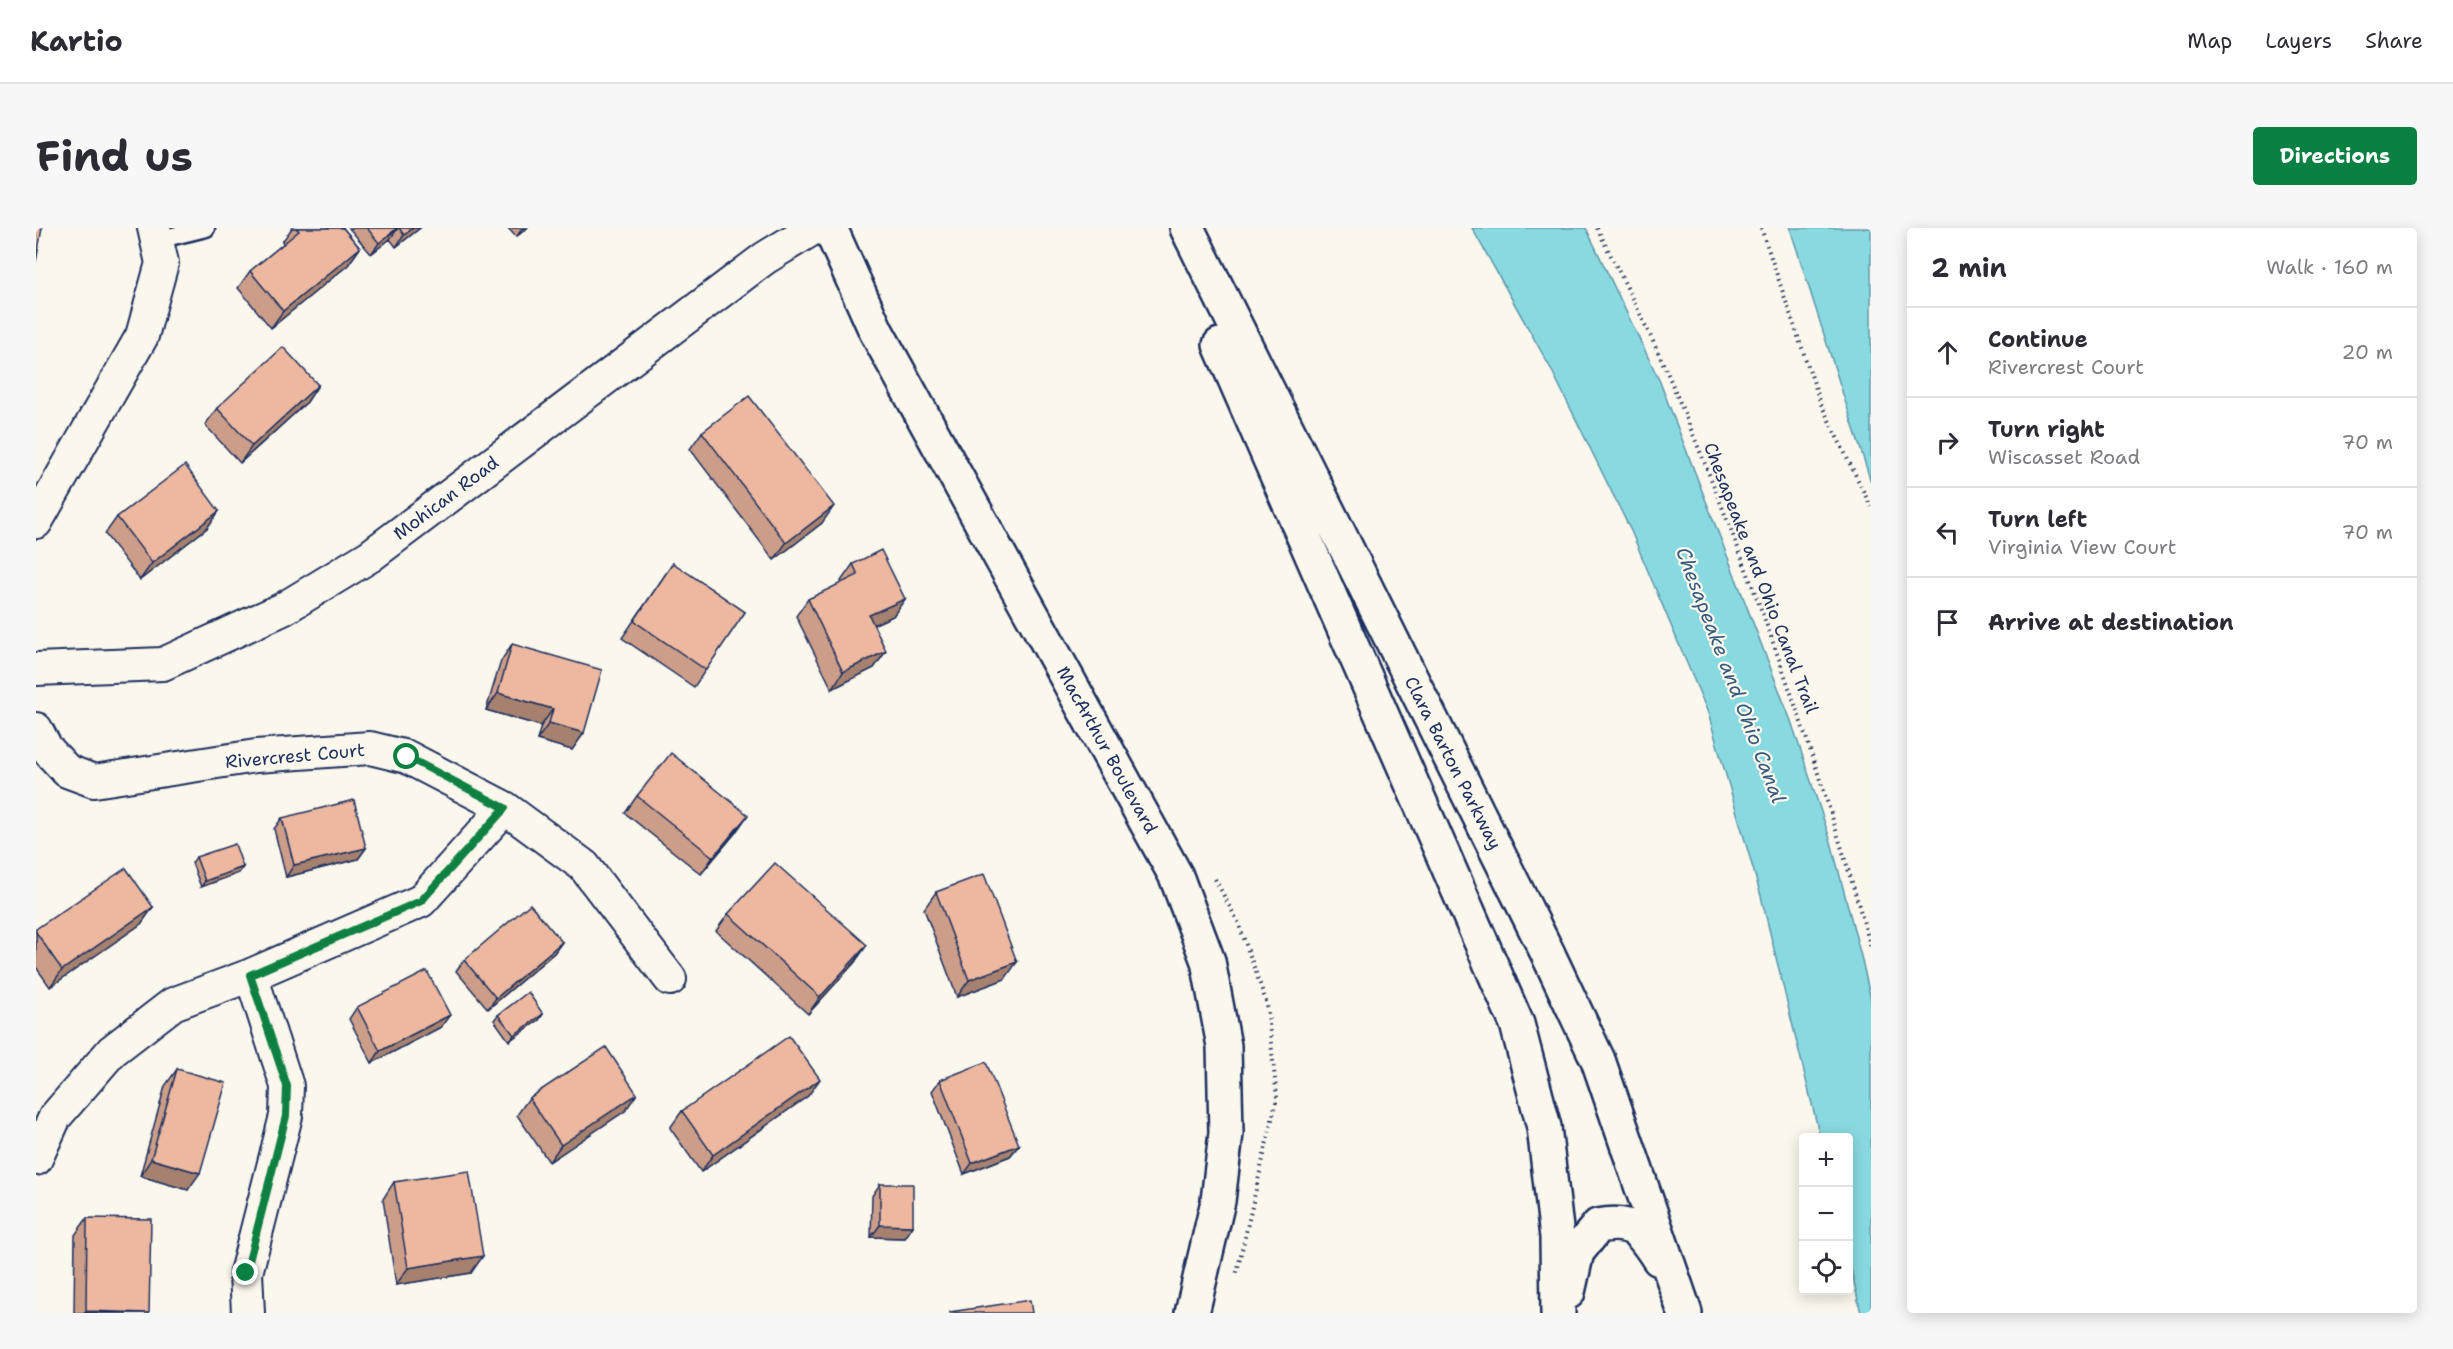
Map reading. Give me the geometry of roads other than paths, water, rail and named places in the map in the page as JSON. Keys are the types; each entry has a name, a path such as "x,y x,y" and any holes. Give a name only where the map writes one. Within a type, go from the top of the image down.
{"main road":[{"name":"MacArthur Boulevard","path":"830,228 876,331 1176,876 1208,961 1224,1046 1226,1133 1218,1201 1192,1313"},
{"path":"1178,228 1194,285 1517,1024 1544,1127 1557,1237 1558,1313"},
{"name":"Clara Barton Parkway","path":"1187,228 1547,952 1598,1060 1681,1299"},
{"path":"1563,1313 1577,1252 1598,1226 1618,1222 1644,1235 1681,1299"}],"street":[{"name":"Mohican Road","path":"36,669 163,664 283,609 370,556 765,258 814,228"},
{"path":"36,522 142,336 162,263 155,234"},
{"name":"Rivercrest Court","path":"36,729 46,748 67,771 94,781 256,756 370,748 407,757 505,808 584,866 670,979"},
{"path":"36,1159 55,1117 112,1051 173,1004 250,975 421,901 505,808"},
{"path":"248,1313 246,1273 286,1116 287,1086 250,975"}],"lane":[{"path":"155,234 206,228"}],"water":[{"name":"Chesapeake and Ohio Canal","path":"1472,228 1586,228 1660,382 1791,721 1831,842 1871,1000 1871,1313 1861,1313 1853,1278 1853,1133 1819,1133 1761,896 1708,713 1631,531 1551,369"},
{"path":"1790,228 1871,228 1871,482"}]}
